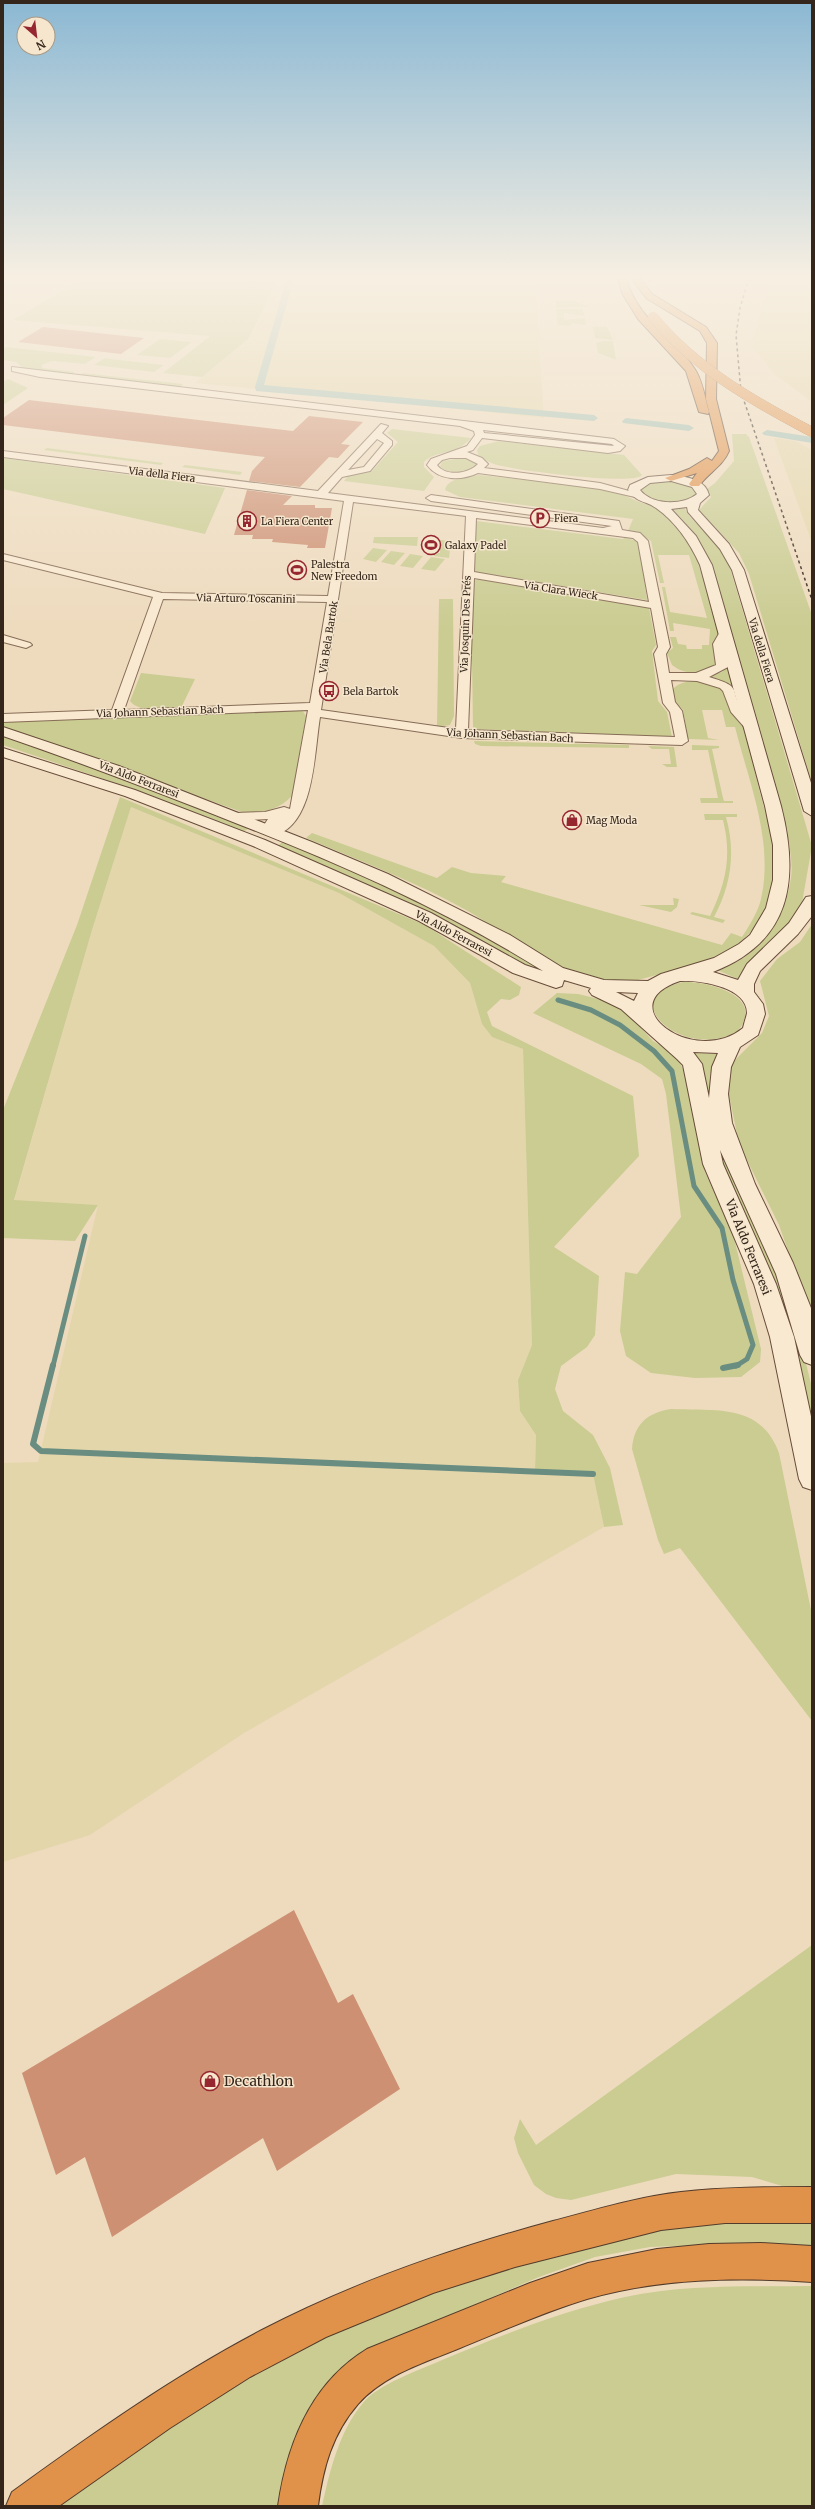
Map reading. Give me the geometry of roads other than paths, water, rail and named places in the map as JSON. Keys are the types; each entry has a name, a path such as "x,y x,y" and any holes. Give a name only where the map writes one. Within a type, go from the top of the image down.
{"highway":[{"path":"671,478 690,472 704,464 713,453 713,442 698,395"},
{"path":"695,484 699,477 720,460 724,452 711,402 711,395"},
{"path":"748,395 766,407 812,432"},
{"path":"26,2506 148,2420 237,2364 330,2317 419,2280 527,2246 658,2213 723,2205 812,2205"},
{"path":"298,2506 301,2481 317,2431 344,2392 360,2376 389,2359 553,2293 606,2276 674,2265 759,2261 812,2264"}],"main road":[{"path":"658,504 677,505 694,502 703,495 700,487 695,484 671,478 644,481 634,487 635,494 658,504 681,524 703,557 750,726 779,837 782,858 777,900 766,927 752,943 711,967 679,975"},
{"name":"Via della Fiera","path":"694,502 692,510 726,547 738,570 812,811"},
{"name":"Via Aldo Ferraresi","path":"3,731 114,769 306,845 382,878 504,939 557,972 603,986 652,986 658,982 679,975 711,977 735,986 745,993 756,1010 756,1021 751,1031 733,1043 709,1048 693,1047 674,1042 652,1027"},
{"name":"Via Aldo Ferraresi","path":"6,753 130,793 260,843 425,917 519,969 536,976 592,989 614,998 628,1005 684,1054 692,1064 713,1164 765,1284 782,1336 812,1478"},
{"path":"260,843 273,832"},
{"path":"745,993 745,982 752,970 789,934 812,901"},
{"path":"652,986 646,992 642,1003 643,1014 652,1027"},
{"name":"Via Aldo Ferraresi","path":"733,1043 724,1057 717,1080 728,1142 735,1163 783,1264 812,1355"}],"street":[{"path":"221,395 614,442 620,446 618,449 608,450 480,435"},
{"path":"321,494 384,426"},
{"path":"475,426 480,432 480,435"},
{"path":"339,475 367,469 389,443 377,434"},
{"path":"480,435 470,448 436,459 433,463 433,468 439,472 443,482 463,474 479,465 607,482 644,481"},
{"path":"470,448 479,465"},
{"name":"Via della Fiera","path":"3,454 636,535 644,541 664,647 660,654 666,689 669,703 676,711 682,741"},
{"path":"447,456 466,456 479,465 600,486 635,494"},
{"path":"423,507 439,487"},
{"name":"Via Bela Bartok","path":"273,832 271,825 287,815 300,800 350,498"},
{"path":"431,498 609,521 618,525 612,531"},
{"name":"Via Josquin Des Prés","path":"462,734 470,514"},
{"name":"Via Arturo Toscanini","path":"3,557 128,586 159,596 334,599"},
{"name":"Via Clara Wieck","path":"467,574 656,606"},
{"path":"117,713 159,596"},
{"path":"666,689 722,667 720,644 725,632"},
{"path":"3,638 26,645"},
{"path":"662,660 694,677"},
{"path":"664,676 694,677 714,681 726,687 737,712 750,726"},
{"name":"Via Johann Sebastian Bach","path":"3,718 117,713 316,710 462,734 682,741"},
{"path":"235,817 254,818 287,815 294,829 306,845"}],"waterway":[{"path":"346,395 594,418"},
{"path":"626,421 689,428"},
{"path":"767,433 812,440"},
{"path":"558,1000 591,1010 620,1025 654,1051 672,1071 694,1186 722,1228 733,1280 753,1345 747,1359 737,1365"},
{"path":"53,1366 85,1236"},
{"path":"53,1365 33,1444 41,1451 593,1474"},
{"path":"723,1368 737,1365"}],"railway":[{"path":"742,395 812,600"}],"place":[{"name":"Fiera","path":"540,518"},
{"name":"La Fiera Center","path":"247,521"},
{"name":"Galaxy Padel","path":"431,545"},
{"name":"Palestra New Freedom","path":"297,570"},
{"name":"Bela Bartok","path":"329,691"},
{"name":"Mag Moda","path":"572,820"},
{"name":"Decathlon","path":"210,2081"}]}
